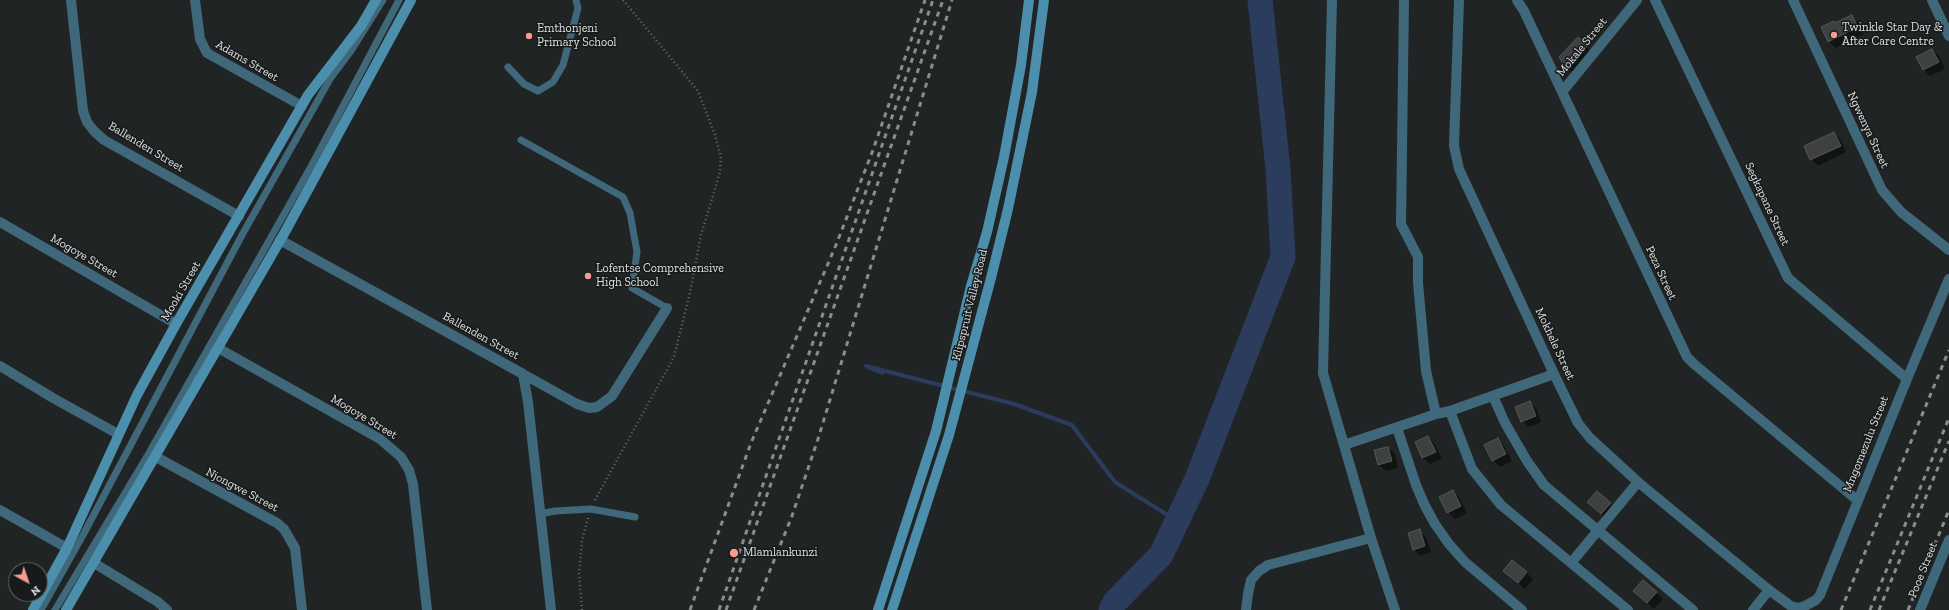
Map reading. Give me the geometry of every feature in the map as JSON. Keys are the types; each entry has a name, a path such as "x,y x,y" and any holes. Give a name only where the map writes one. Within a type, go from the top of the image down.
{"main road":[{"name":"Mooki Street","path":"33,610 67,548 137,395 176,324 308,95 361,26 376,0"},
{"path":"66,610 156,457 280,240 411,0"},
{"name":"Klipspruit Valley Road","path":"878,610 936,431 971,286 987,232 1004,157 1021,65 1029,0"},
{"name":"Klipspruit Valley Road","path":"892,610 949,435 1008,209 1032,92 1044,0"}],"street":[{"name":"Ballenden Street","path":"71,0 83,111 87,122 104,140 239,216"},
{"name":"Adams Street","path":"195,0 200,39 207,54 302,106"},
{"path":"1332,0 1322,363 1325,381 1395,610"},
{"path":"1404,0 1401,224 1418,257 1418,283 1426,371 1436,414"},
{"name":"Mokhele Street","path":"1459,0 1454,146 1455,156 1476,209 1576,418 1585,433 1638,482 1769,590 1787,603 1798,608"},
{"name":"Peza Street","path":"1517,0 1524,10 1687,357 1857,500"},
{"name":"Mokale Street","path":"1562,92 1637,0"},
{"name":"Segkapane Street","path":"1655,0 1788,278 1906,379"},
{"name":"Ngwenya Street","path":"1793,0 1882,190 1902,212 1949,250"},
{"path":"1932,0 1949,36"},
{"name":"Mogoye Street","path":"0,222 176,324"},
{"name":"Ballenden Street","path":"280,240 523,374 551,610"},
{"name":"Mngomezulu Street","path":"1798,608 1811,603 1820,595 1906,379 1949,279"},
{"path":"523,374 577,404 589,408 597,408 612,396 668,308"},
{"name":"Mogoye Street","path":"218,348 380,439 401,457 409,470 413,484 427,610"},
{"path":"0,366 53,398 118,434"},
{"path":"1344,444 1397,428 1436,414 1450,411 1554,374"},
{"path":"1493,396 1505,423 1540,480 1551,493 1693,610"},
{"path":"1450,411 1472,469 1482,484 1501,505 1628,610"},
{"path":"1397,428 1416,485 1425,506 1449,544 1466,562 1522,610"},
{"name":"Njongwe Street","path":"156,457 277,523 284,530 294,548 302,610"},
{"path":"1571,563 1638,482"},
{"path":"0,510 67,548"},
{"path":"1246,610 1251,580 1259,571 1268,565 1372,538"},
{"name":"Pooe Street","path":"1920,610 1949,540"},
{"path":"94,563 158,602 167,610"},
{"path":"1753,610 1769,590"}],"lane":[{"path":"41,610 257,208 330,80 351,52 383,0"},
{"path":"55,610 149,453 313,163 399,0"},
{"path":"508,67 524,84 538,91 553,82 563,65 578,8 576,0"},
{"path":"521,140 623,197 630,213 638,252 632,288 668,308"},
{"path":"540,514 590,509 635,517"}],"building":[{"name":"Twinkle Star Day & After Care Centre","path":"1852,15 1858,27 1828,42 1821,27 1834,21 1835,23"},
{"path":"1578,37 1587,46 1570,67 1563,64 1559,57"},
{"path":"1932,49 1939,62 1923,70 1916,57"},
{"path":"1834,132 1841,146 1810,160 1804,146"},
{"path":"1530,401 1536,416 1521,422 1515,407"},
{"path":"1428,436 1436,452 1422,458 1415,442"},
{"path":"1498,438 1506,454 1492,461 1484,445"},
{"path":"1388,447 1392,461 1378,465 1374,450"},
{"path":"1453,490 1461,506 1447,513 1439,497"},
{"path":"1597,491 1611,503 1601,514 1587,502"},
{"path":"1420,529 1425,546 1413,550 1408,533"},
{"path":"1512,560 1527,572 1518,583 1503,571"},
{"path":"1643,580 1657,592 1647,603 1633,591"}],"waterway":[{"path":"1111,610 1115,602 1161,555 1197,479 1283,257 1278,169 1260,0"},
{"path":"882,373 866,366 1014,404 1072,425 1115,482 1177,521"}],"railway":[{"path":"690,610 751,443 836,245 873,150 925,0"},
{"path":"719,610 933,0"},
{"path":"726,610 943,0"},
{"path":"754,610 792,516 818,439 952,0"},
{"path":"1841,610 1949,350"},
{"path":"1870,610 1949,418"},
{"path":"1879,610 1949,441"},
{"path":"1908,610 1949,510"}],"place":[{"name":"Twinkle Star Day & After Care Centre","path":"1834,35"},
{"name":"Emthonjeni Primary School","path":"529,36"},
{"name":"Lofentse Comprehensive High School","path":"588,276"},
{"name":"Mlamlankunzi","path":"734,553"}]}
